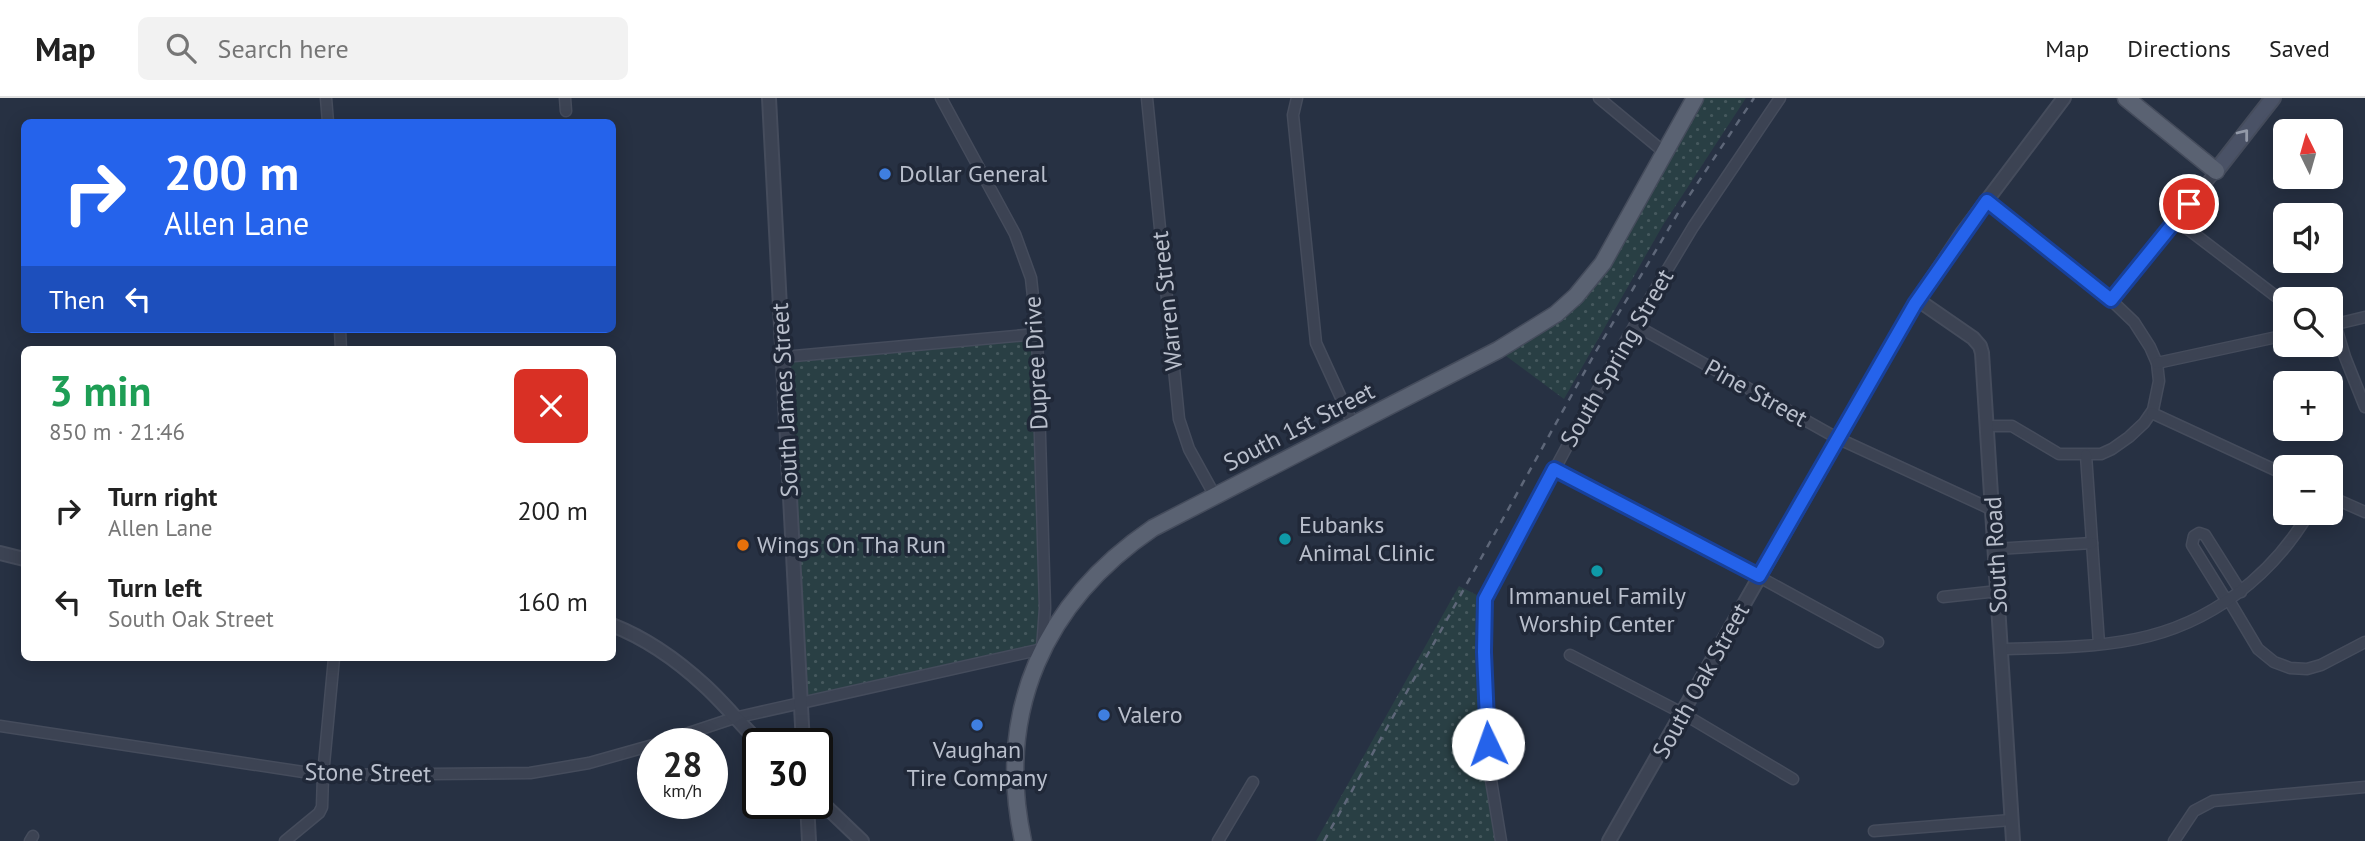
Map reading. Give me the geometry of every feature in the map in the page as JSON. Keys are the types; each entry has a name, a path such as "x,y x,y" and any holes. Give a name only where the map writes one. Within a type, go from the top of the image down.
{"main road":[{"name":"South 1st Street","path":"1023,841 1015,795 1015,759 1030,678 1042,649 1062,617 1103,566 1153,528 1521,338 1566,305 1602,263 1695,98"},
{"path":"2126,98 2216,170 2273,98"}],"street":[{"path":"326,98 328,119"},
{"path":"565,98 566,111"},
{"name":"South James Street","path":"769,98 802,728"},
{"name":"Dupree Drive","path":"941,98 1015,234 1031,278 1037,334 1045,608 1042,649"},
{"name":"Warren Street","path":"1147,98 1179,419 1189,449 1215,496"},
{"path":"1290,98 1316,343 1353,424"},
{"path":"1293,115 1297,98"},
{"path":"1599,98 1664,152"},
{"name":"South Spring Street","path":"1501,841 1489,768 1484,652 1485,599 1635,325 1693,228 1780,98"},
{"name":"South Oak Street","path":"1609,841 1918,300 2064,98"},
{"path":"2111,300 2216,170"},
{"path":"1987,201 2111,300 2141,331 2157,363 2157,397 2152,413 2129,437 2112,449 2086,455 2053,452 2012,426 1989,426"},
{"path":"2176,220 2273,294"},
{"name":"South Road","path":"1918,300 1973,338 1982,353 1989,426 2012,841"},
{"path":"2343,322 2365,317"},
{"name":"Pine Street","path":"1635,325 1838,438 1993,510"},
{"path":"783,356 1037,334"},
{"path":"2157,363 2273,338"},
{"path":"2343,354 2365,407"},
{"path":"2152,413 2273,469"},
{"path":"2086,455 2099,644"},
{"path":"1554,469 1759,576 1878,642"},
{"path":"2343,502 2365,512"},
{"path":"2001,649 2099,644 2136,639 2158,634 2187,622 2241,592 2273,564 2301,525"},
{"path":"2241,592 2205,535 2199,533 2194,536 2192,545 2264,656 2298,670 2321,665 2365,642"},
{"path":"1996,549 2092,543"},
{"path":"0,553 21,558"},
{"path":"1943,597 1998,591"},
{"path":"616,627 639,637 679,664 705,685 744,728"},
{"name":"Stone Street","path":"703,728 800,702 1042,649"},
{"path":"1570,655 1682,713 1793,779"},
{"path":"285,841 319,813 322,807 334,661"},
{"name":"Stone Street","path":"0,726 323,775 530,773 589,763 637,749"},
{"path":"1219,841 1253,782"},
{"path":"2174,841 2194,811 2213,801 2365,788"},
{"path":"833,813 862,841"},
{"path":"808,819 809,841"},
{"path":"1874,831 2011,820"}],"green space":[{"path":"1695,98 1746,98 1663,225 1564,399 1498,350 1576,296"},
{"path":"1037,334 1042,649 800,702 783,357"},
{"path":"1459,586 1485,599 1489,768 1501,841 1316,841"}],"railway":[{"path":"1324,841 1595,353 1681,208 1754,98"}],"place":[{"name":"Dollar General","path":"885,174"},
{"name":"Eubanks Animal Clinic","path":"1285,539"},
{"name":"Wings On Tha Run","path":"743,545"},
{"name":"Immanuel Family Worship Center","path":"1597,571"},
{"name":"Valero","path":"1104,715"},
{"name":"Vaughan Tire Company","path":"977,725"}],"route":[{"path":"1488,744 1485,599 1554,469 1759,576 1915,304 1987,201 2111,300 2189,204"}]}
